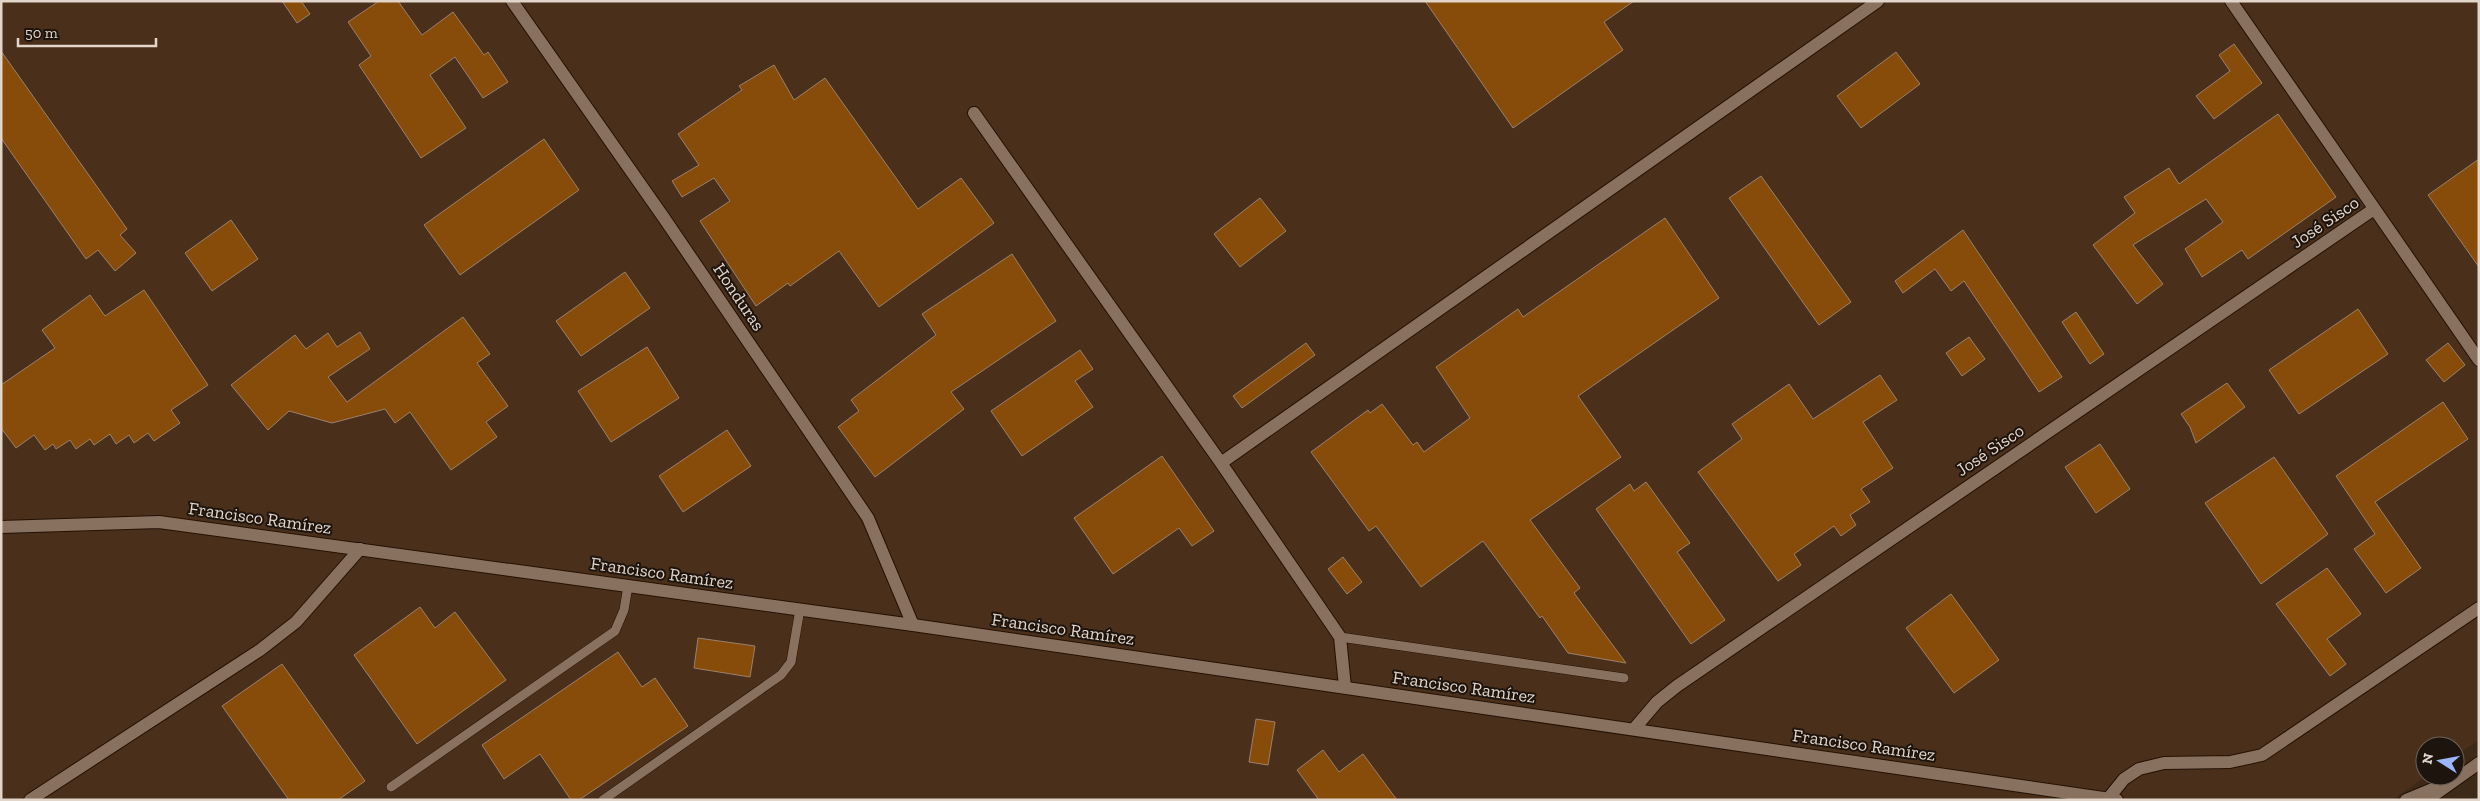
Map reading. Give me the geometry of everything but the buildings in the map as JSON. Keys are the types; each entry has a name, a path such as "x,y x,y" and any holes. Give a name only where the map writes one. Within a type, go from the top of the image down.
{"street":[{"name":"Honduras","path":"512,1 664,218 868,518 913,625"},
{"path":"1221,463 1878,1"},
{"path":"2231,1 2479,360"},
{"path":"974,113 1221,463 1340,637 1345,687"},
{"name":"José Sisco","path":"1634,729 1657,702 1677,686 2374,209"},
{"name":"Francisco Ramírez","path":"1,527 158,522 913,625 2110,799"},
{"path":"30,800 260,650 296,622 360,549"},
{"path":"2110,799 2124,779 2139,768 2164,762 2230,762 2262,755 2479,608"},
{"path":"2465,773 2479,763"},
{"path":"2406,800 2442,786"},
{"path":"2427,800 2446,786"}],"lane":[{"path":"391,787 615,631 624,610 628,586"},
{"path":"603,800 780,676 792,662 800,610"},
{"path":"1340,637 1624,678"}],"shaded area":[{"path":"1,1 2478,1 2479,159 2428,195 2479,267 2479,740 2465,749 2465,736 2415,736 2415,784 2392,800 1,800"}]}
